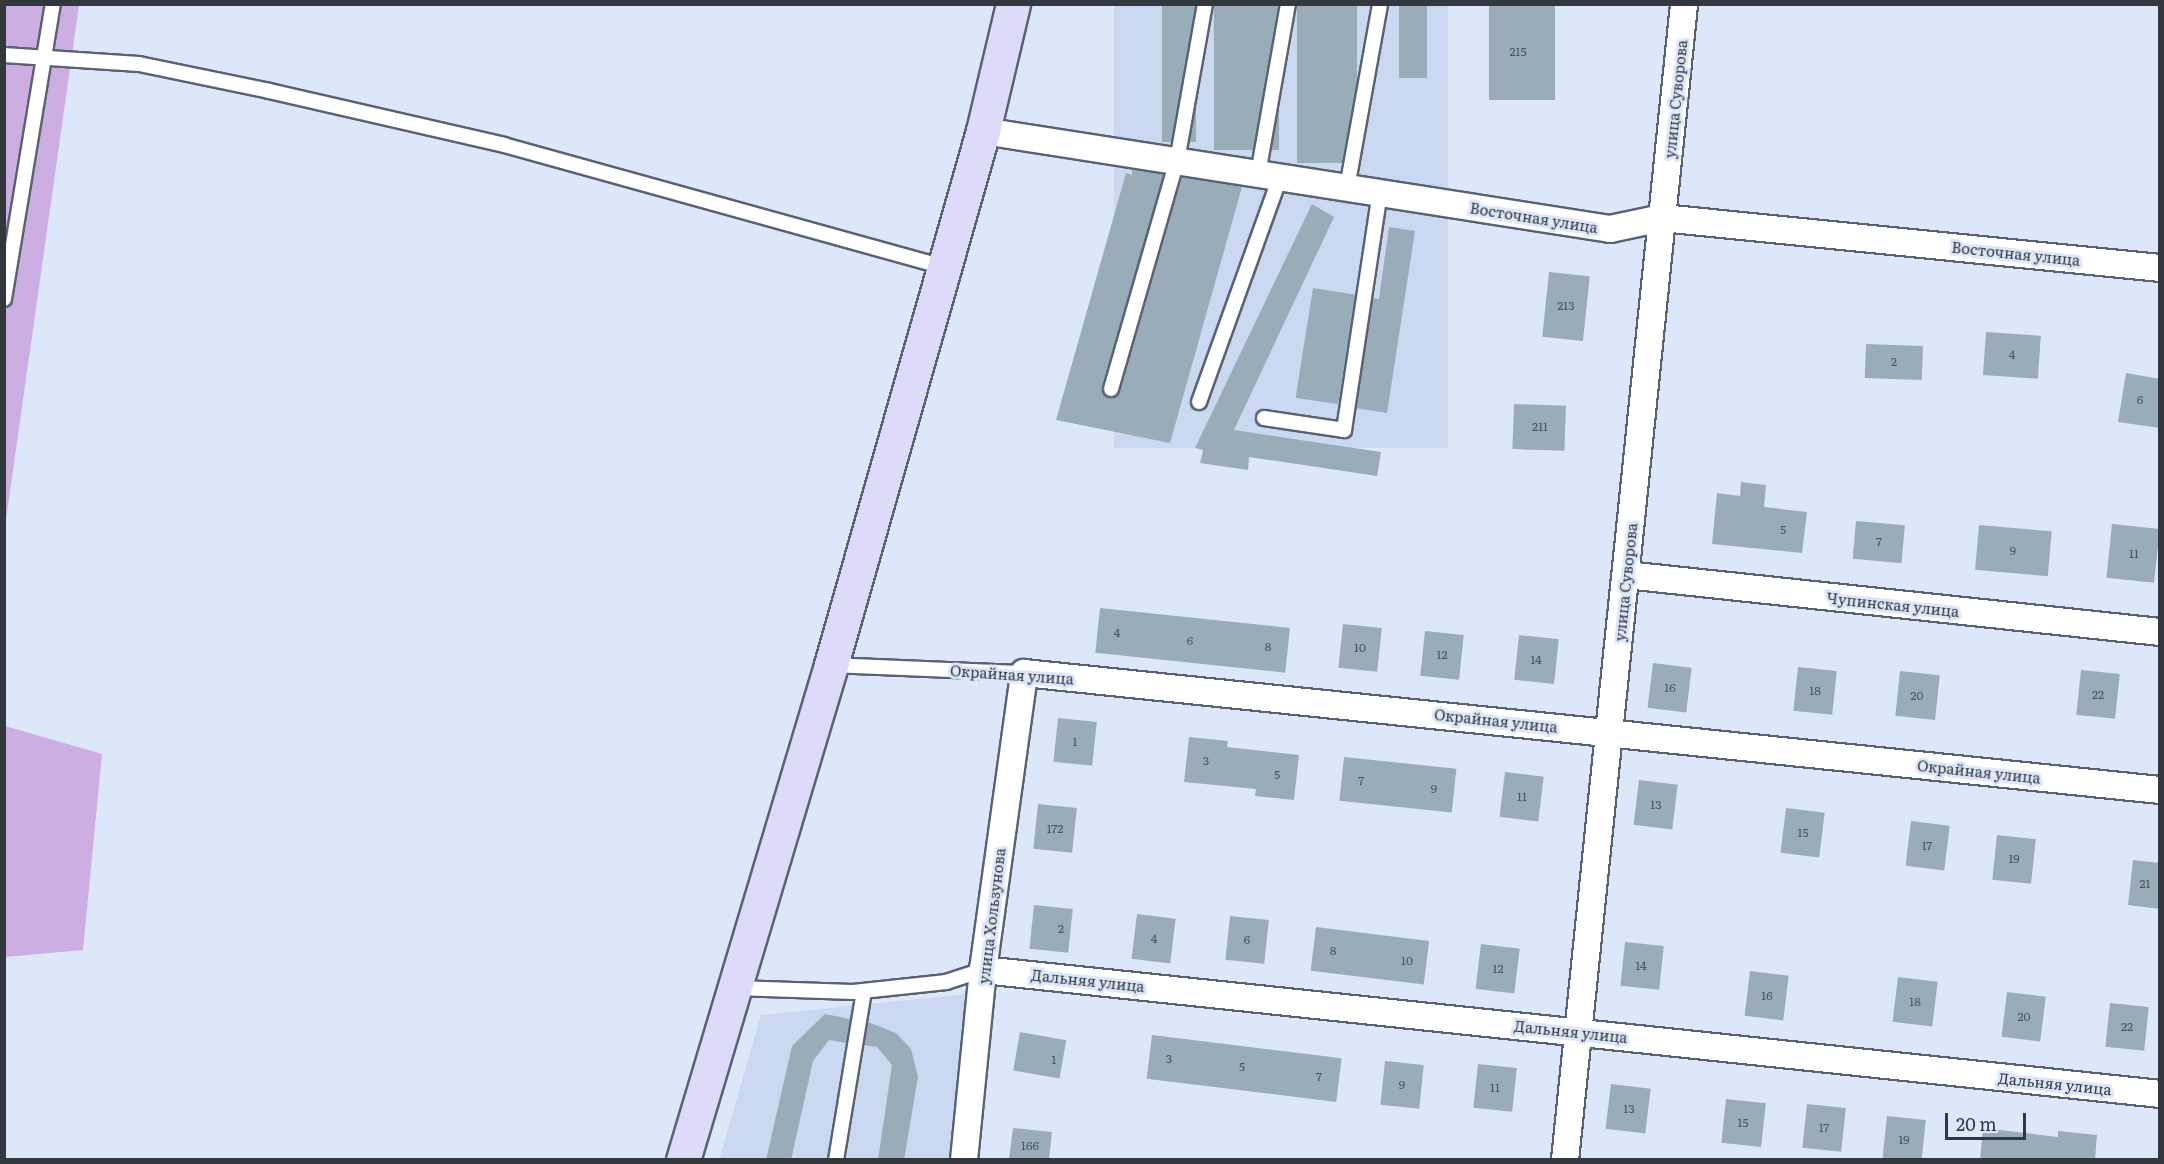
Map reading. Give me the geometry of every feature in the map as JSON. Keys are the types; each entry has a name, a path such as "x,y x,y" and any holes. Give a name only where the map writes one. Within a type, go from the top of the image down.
{"main road":[{"path":"683,1160 831,665 983,131 1013,4"}],"street":[{"name":"улица Суворова","path":"1565,1160 1684,4"},
{"name":"Восточная улица","path":"983,131 1610,229 1662,218 2160,268"},
{"name":"Чупинская улица","path":"1626,575 2160,632"},
{"name":"Окрайная улица","path":"1023,674 1609,731 2160,790"},
{"name":"улица Хользунова","path":"964,1160 983,970 1023,674"},
{"name":"Дальняя улица","path":"983,970 2160,1094"}],"lane":[{"path":"4,299 11,216 46,60 53,4"},
{"path":"1111,389 1177,162 1205,4"},
{"path":"1199,402 1269,176 1288,4"},
{"path":"1347,188 1380,4"},
{"path":"4,55 46,60 139,64 482,140 943,267"},
{"path":"1264,418 1344,430 1380,193"},
{"name":"Окрайная улица","path":"831,665 1023,674"},
{"path":"733,988 864,991 946,982 983,970"},
{"path":"836,1160 864,991"}],"shaded area":[{"path":"5,5 79,5 5,527"},
{"path":"1114,5 1448,5 1448,448 1114,448"},
{"path":"5,726 102,754 83,950 5,957"},
{"path":"967,994 949,1159 719,1160 761,1015"}],"building":[{"path":"1162,4 1196,4 1196,142 1162,142"},
{"path":"1214,4 1279,4 1279,150 1214,150"},
{"path":"1297,4 1357,4 1357,163 1297,163"},
{"path":"1399,4 1427,4 1427,78 1399,78"},
{"path":"1489,4 1555,4 1555,100 1489,100"},
{"path":"1132,170 1164,174 1102,386 1109,398 1120,392 1182,177 1242,187 1170,443 1056,420 1126,173 1132,175"},
{"path":"1312,204 1334,217 1234,430 1381,452 1377,476 1249,457 1248,470 1200,463 1203,450 1195,448"},
{"path":"1389,227 1415,231 1387,413 1356,408 1373,298 1379,299"},
{"path":"1549,272 1590,276 1583,341 1542,337"},
{"path":"1313,288 1355,295 1338,404 1296,398"},
{"path":"1986,332 2041,336 2038,379 1983,375"},
{"path":"1866,344 1923,346 1922,380 1865,378"},
{"path":"2126,373 2160,379 2160,428 2118,422"},
{"path":"1514,404 1566,406 1564,451 1512,449"},
{"path":"1741,482 1766,485 1764,507 1807,512 1802,553 1712,544 1717,493 1740,496"},
{"path":"1856,521 1905,525 1902,563 1853,559"},
{"path":"2112,524 2160,529 2154,583 2106,578"},
{"path":"1979,525 2052,531 2048,576 1975,570"},
{"path":"1100,608 1290,628 1285,673 1095,653"},
{"path":"1343,624 1382,628 1377,672 1338,668"},
{"path":"1425,631 1464,635 1459,680 1420,676"},
{"path":"1519,635 1559,639 1554,684 1514,680"},
{"path":"1653,663 1692,668 1686,712 1648,708"},
{"path":"1798,667 1837,671 1832,715 1793,711"},
{"path":"2081,670 2120,674 2115,719 2076,715"},
{"path":"1900,671 1940,675 1935,720 1895,716"},
{"path":"1058,718 1097,722 1092,766 1053,762"},
{"path":"1189,737 1228,741 1227,747 1299,755 1294,800 1255,796 1256,789 1184,782"},
{"path":"1344,757 1456,769 1452,813 1339,801"},
{"path":"1505,772 1544,777 1538,821 1500,817"},
{"path":"1639,780 1678,785 1672,829 1634,825"},
{"path":"1038,804 1077,808 1072,853 1033,849"},
{"path":"1786,808 1825,813 1819,857 1781,853"},
{"path":"1911,821 1950,826 1944,870 1906,866"},
{"path":"1997,835 2036,839 2031,884 1992,880"},
{"path":"2133,860 2160,863 2160,909 2128,905"},
{"path":"1034,905 1073,909 1068,953 1029,949"},
{"path":"1137,914 1176,919 1170,963 1132,959"},
{"path":"1230,916 1269,920 1264,964 1225,960"},
{"path":"1316,927 1429,941 1424,985 1311,971"},
{"path":"1625,942 1664,946 1659,990 1620,986"},
{"path":"1481,944 1520,949 1514,993 1476,989"},
{"path":"1750,971 1789,976 1783,1020 1745,1016"},
{"path":"1898,977 1938,982 1932,1027 1893,1022"},
{"path":"2007,992 2046,997 2040,1041 2002,1037"},
{"path":"2110,1003 2149,1007 2144,1051 2105,1047"},
{"path":"825,1014 850,1019 846,1043 829,1040 813,1061 791,1160 766,1160 792,1046"},
{"path":"868,1022 896,1033 911,1049 918,1077 904,1160 878,1160 892,1065 877,1047 864,1045"},
{"path":"1020,1032 1066,1040 1060,1079 1013,1070"},
{"path":"1152,1035 1342,1058 1336,1102 1147,1079"},
{"path":"1385,1061 1424,1065 1419,1109 1380,1105"},
{"path":"1478,1064 1517,1068 1512,1112 1473,1108"},
{"path":"1611,1084 1651,1089 1645,1134 1606,1129"},
{"path":"1726,1099 1766,1103 1761,1147 1721,1143"},
{"path":"1807,1104 1846,1108 1841,1152 1802,1148"},
{"path":"1887,1116 1926,1120 1922,1160 1882,1160"},
{"path":"1013,1128 1052,1132 1049,1160 1009,1160"},
{"path":"1983,1128 2058,1137 2058,1131 2097,1135 2095,1160 1980,1160"}]}
